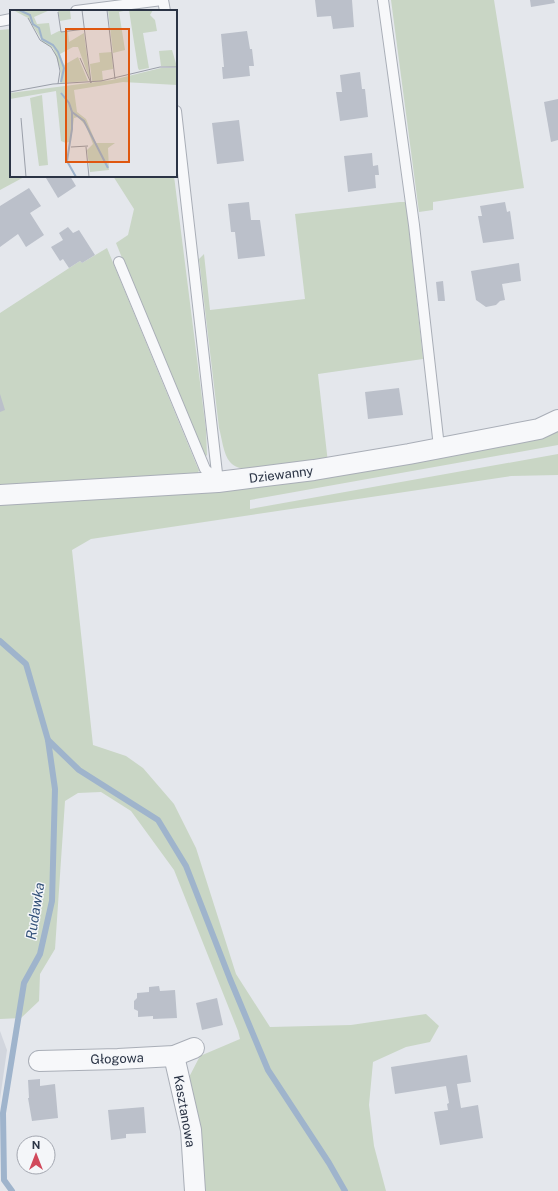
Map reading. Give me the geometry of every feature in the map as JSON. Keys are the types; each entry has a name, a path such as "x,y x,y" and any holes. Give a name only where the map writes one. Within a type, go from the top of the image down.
{"street":[{"name":"Dziewanny","path":"0,495 218,482 314,470 409,454 439,447 539,429 558,420"},
{"name":"Głogowa","path":"39,1061 174,1056 194,1048"},
{"name":"Kasztanowa","path":"174,1056 191,1130 195,1191"}],"lane":[{"path":"84,10 163,0 165,10"},
{"path":"383,0 414,226 439,447"},
{"path":"0,21 10,19"},
{"path":"177,119 218,482"},
{"path":"119,262 205,469 218,482"}],"shaded area":[{"path":"0,1031 7,1050 0,1099"}],"green space":[{"path":"391,0 494,0 524,188 433,202 433,210 419,212"},
{"path":"10,29 10,177 24,177 0,190 0,30"},
{"path":"114,177 174,177 206,430 207,455 205,457 200,450 116,243 128,235 134,209"},
{"path":"406,202 423,359 318,374 328,463 248,470 234,465 230,462 226,455 219,428 199,259 204,254 210,310 305,299 295,214"},
{"path":"107,248 199,470 197,476 0,488 0,313 80,261 82,263"},
{"path":"558,426 558,445 250,500 250,509 558,454 558,475 511,476 91,539 72,550 93,745 126,756 143,768 174,804 196,848 236,974 270,1027 351,1025 426,1014 439,1026 430,1042 406,1047 373,1062 369,1105 374,1146 386,1191 200,1191 186,1083 200,1056 240,1039 174,870 131,811 101,792 78,793 65,801 55,949 40,974 39,1001 21,1018 0,1019 0,503 40,500"}],"building":[{"path":"315,0 352,0 354,27 333,29 331,16 317,17"},
{"path":"530,0 554,0 555,3 531,7"},
{"path":"247,31 250,49 252,49 254,66 249,66 250,76 223,79 222,67 224,67 221,34"},
{"path":"360,72 362,89 365,89 368,117 340,121 336,92 342,92 340,75"},
{"path":"558,99 558,140 551,142 544,102"},
{"path":"239,120 244,161 217,164 212,123"},
{"path":"372,153 373,166 378,165 379,175 375,175 376,188 348,192 344,156"},
{"path":"71,177 76,186 58,198 46,178"},
{"path":"29,188 41,206 30,213 44,235 26,247 18,234 0,247 0,206"},
{"path":"249,202 251,220 260,220 265,256 238,259 235,232 231,232 228,204"},
{"path":"505,202 507,212 510,211 514,239 483,243 478,216 482,216 480,206"},
{"path":"68,227 73,233 79,230 95,255 82,263 80,261 69,268 63,259 60,261 51,247 63,240 59,233"},
{"path":"519,263 521,281 502,284 505,300 500,301 496,305 486,307 476,300 471,271"},
{"path":"443,281 445,301 438,301 436,282"},
{"path":"399,388 403,415 368,419 365,392"},
{"path":"0,394 5,410 0,412"},
{"path":"159,986 160,991 175,990 177,1018 153,1019 153,1016 138,1017 138,1011 134,1009 134,1001 137,998 137,993 149,992 149,987"},
{"path":"217,998 223,1025 202,1030 196,1003"},
{"path":"467,1055 471,1082 457,1084 461,1108 478,1105 483,1138 440,1145 434,1112 448,1110 447,1104 449,1103 446,1086 395,1094 391,1067"},
{"path":"40,1079 40,1086 55,1084 58,1118 32,1121 28,1098 28,1080"},
{"path":"144,1107 146,1133 126,1134 126,1138 111,1140 108,1110"}],"waterway":[{"name":"Rudawka","path":"0,641 26,664 48,740 55,789 52,901 40,954 24,983 3,1113 4,1180 12,1191"},
{"path":"48,740 79,770 158,820 186,866 230,979 268,1070 329,1163 345,1191"}]}
